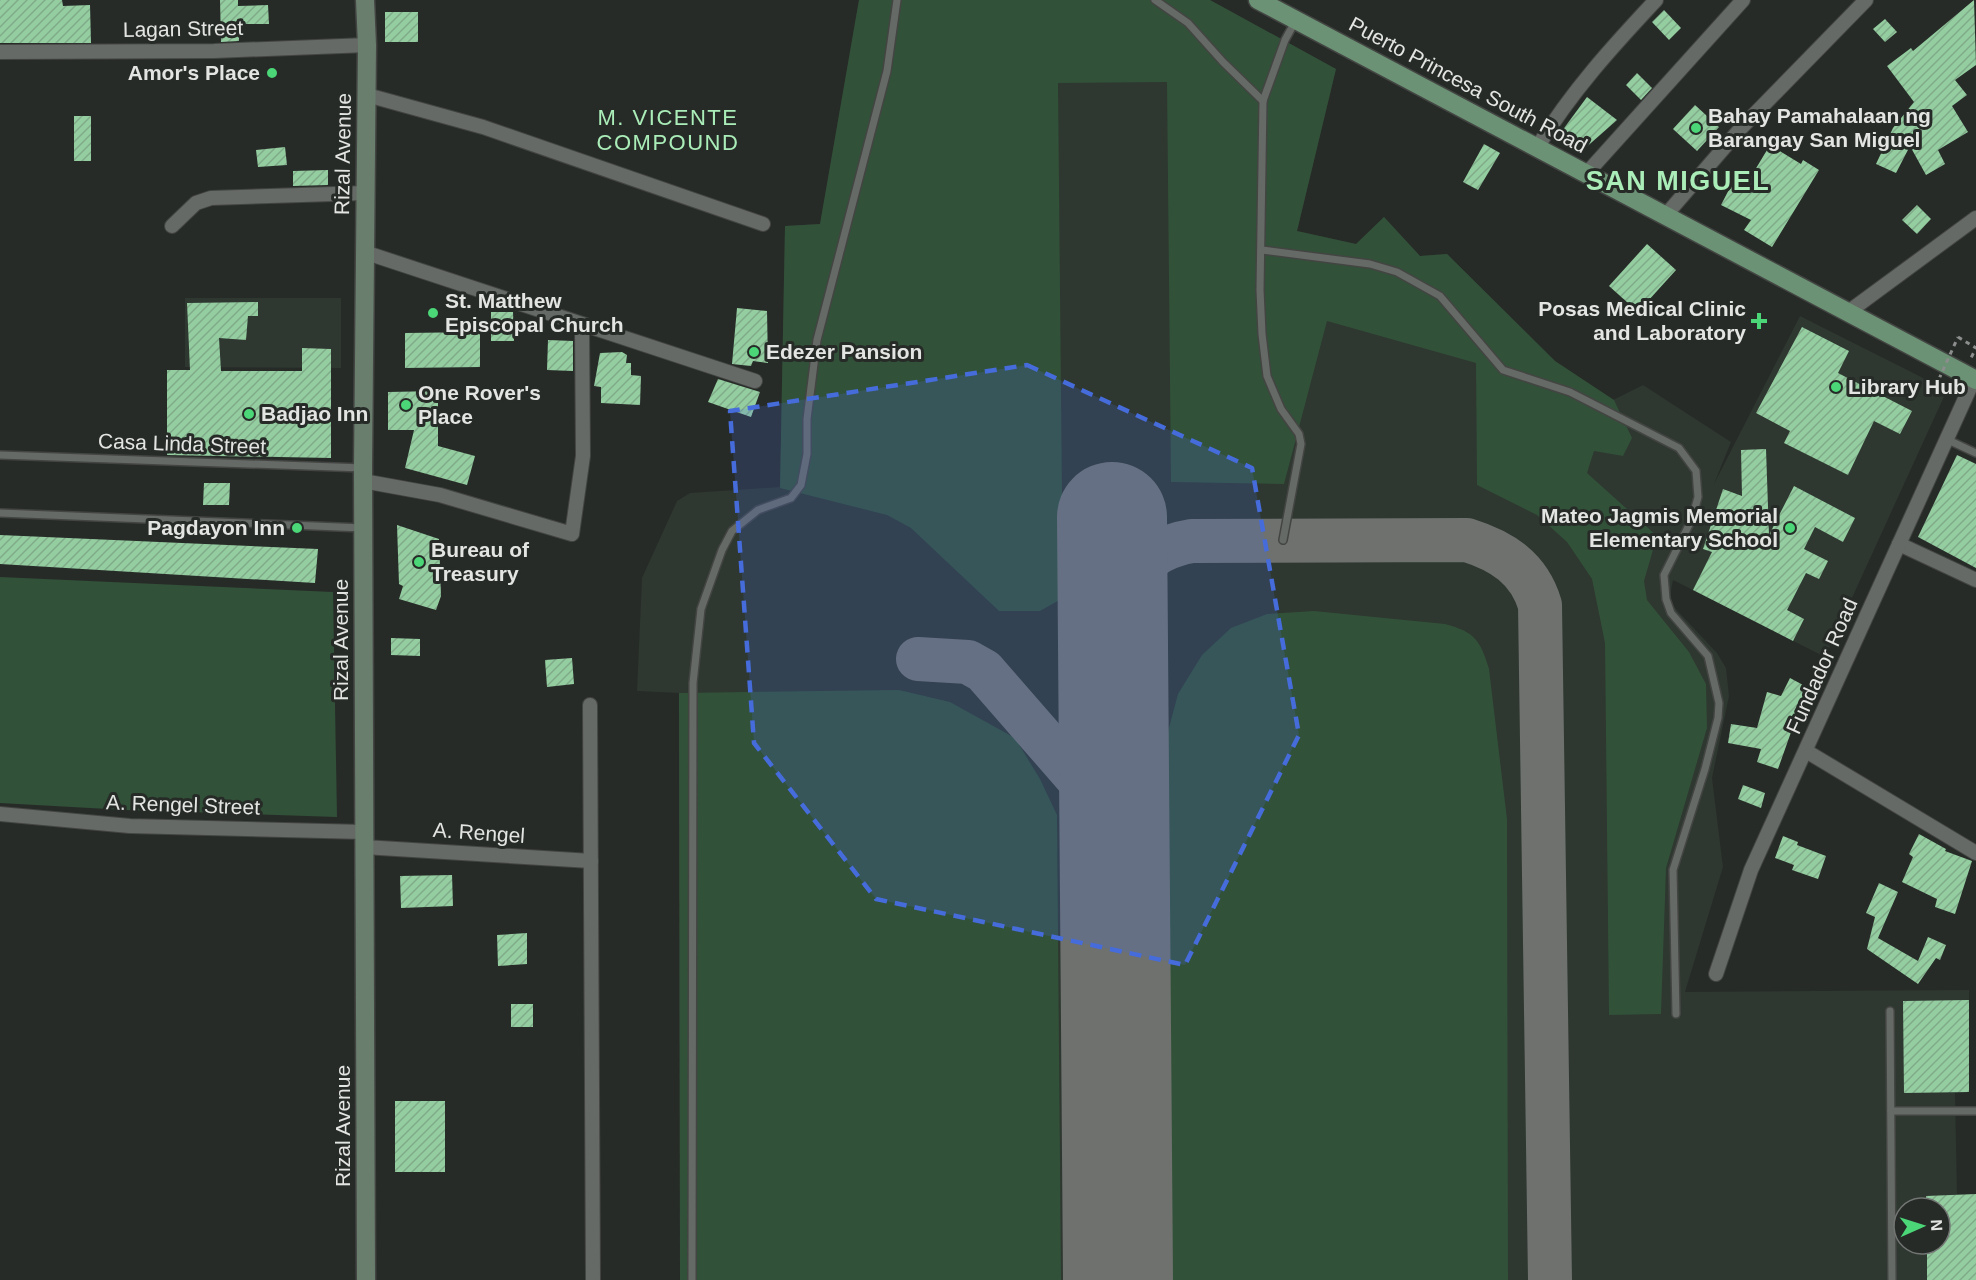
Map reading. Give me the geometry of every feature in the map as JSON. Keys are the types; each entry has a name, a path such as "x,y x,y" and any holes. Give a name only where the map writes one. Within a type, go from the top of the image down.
{"main road":[{"name":"Puerto Princesa South Road","path":"1258,0 1975,379"}],"street":[{"name":"Rizal Avenue","path":"365,0 367,95 363,528 366,1280"},
{"path":"1538,146 1563,105 1594,66 1656,0"},
{"path":"1587,173 1743,0"},
{"path":"1665,216 1742,127 1866,0"},
{"name":"Lagan Street","path":"0,52 214,51 367,45"},
{"path":"367,95 483,126 763,224"},
{"path":"172,226 196,203 211,198 365,193"},
{"path":"1846,312 1976,218"},
{"path":"364,252 755,381"},
{"path":"363,474 572,534 583,456 582,325"},
{"name":"Fundador Road","path":"1716,974 1752,870 1975,379"},
{"path":"1899,544 1976,580"},
{"path":"590,705 593,1280"},
{"path":"1806,751 1976,853"},
{"name":"A. Rengel Street","path":"0,814 129,826 364,839"},
{"name":"A. Rengel","path":"364,839 591,861"}],"lane":[{"path":"692,1280 693,683 701,609 722,550 732,531 758,510 790,498 801,485 807,454 807,419 817,340 887,71 897,0"},
{"path":"1155,0 1188,23 1223,62 1263,101"},
{"path":"1282,540 1301,444 1299,434 1281,409 1267,376 1262,334 1260,149 1263,101 1285,40 1296,20"},
{"path":"1262,250 1370,264 1418,282 1452,307 1475,340 1503,370 1560,387 1633,425 1664,437 1679,447 1696,471 1699,484 1696,507 1664,575 1664,586 1671,613 1708,656 1719,703 1718,718 1705,769 1673,870 1676,1014"},
{"path":"1946,439 1976,453"},
{"name":"Casa Linda Street","path":"0,455 363,474"},
{"path":"0,513 363,528"},
{"path":"1890,1011 1892,1280"},
{"path":"1891,1111 1976,1111"}],"path":[{"path":"1939,379 1958,337 1976,348"}],"highlighted area":[{"path":"1027,365 1252,468 1299,735 1185,965 876,899 754,743 730,411"}],"shaded area":[{"path":"859,0 1210,0 1336,69 1297,231 1356,244 1384,217 1420,256 1447,254 1555,361 1613,400 1643,385 1731,442 1714,484 1800,316 1947,390 1825,657 1673,580 1670,596 1673,606 1717,653 1726,668 1729,696 1712,778 1723,867 1685,992 1969,990 1969,1092 1955,1093 1957,1194 1976,1280 680,1280 679,693 637,691 642,578 677,501 690,493 780,487 785,226 820,224"},
{"path":"185,298 341,298 341,368 185,367"}],"green space":[{"path":"859,0 1210,0 1336,69 1297,231 1356,244 1384,217 1420,256 1447,254 1555,361 1614,400 1632,438 1623,456 1594,451 1587,473 1657,536 1644,581 1647,600 1689,652 1706,684 1707,728 1666,868 1661,1014 1609,1015 1605,643 1592,579 1567,542 1537,515 1477,485 1476,363 1327,321 1284,484 1171,482 1167,82 1058,83 1063,598 1040,611 999,611 911,528 887,515 780,488 785,226 820,224"},
{"path":"0,577 333,592 337,817 0,803"},
{"path":"1314,611 1445,624 1455,627 1475,639 1483,651 1489,669 1507,819 1508,1280 1172,1280 1166,739 1178,694 1202,655 1231,628 1267,614"},
{"path":"899,690 950,702 1015,738 1040,779 1057,815 1061,1280 680,1280 679,693"}],"building":[{"path":"0,0 62,0 63,6 90,5 91,43 0,43"},
{"path":"220,0 238,0 238,6 268,5 269,24 239,24 239,41 221,42"},
{"path":"1974,0 1976,65 1955,80 1967,95 1952,106 1968,132 1938,150 1945,164 1926,175 1910,146 1896,173 1876,164 1893,128 1914,102 1887,66 1911,48 1913,51"},
{"path":"1664,10 1681,28 1669,40 1652,22"},
{"path":"385,12 418,12 418,42 385,42"},
{"path":"1885,19 1897,32 1885,42 1873,29"},
{"path":"1637,73 1652,88 1641,100 1626,85"},
{"path":"1587,97 1617,120 1583,150 1559,135"},
{"name":"Bahay Pamahalaan ng Barangay San Miguel","path":"1695,105 1719,127 1697,151 1673,129"},
{"path":"74,116 91,116 91,161 74,161"},
{"path":"1484,144 1500,153 1478,190 1463,182"},
{"path":"1770,145 1801,164 1803,160 1819,170 1772,247 1744,230 1751,220 1721,205 1737,174 1749,180"},
{"path":"285,147 287,165 258,167 256,150"},
{"path":"328,170 328,185 293,186 293,171"},
{"path":"1917,205 1931,219 1917,234 1902,220"},
{"path":"1647,244 1676,270 1638,312 1609,286"},
{"name":"Badjao Inn","path":"258,302 258,316 248,316 246,340 219,338 221,371 302,371 302,348 331,349 331,458 167,455 167,370 190,370 187,303"},
{"path":"737,308 767,311 768,363 753,361 751,366 732,364"},
{"path":"491,312 513,312 514,341 491,341"},
{"path":"1802,327 1849,351 1838,373 1912,411 1900,434 1874,421 1848,475 1784,443 1790,431 1756,413"},
{"path":"480,332 480,367 405,368 405,333"},
{"path":"548,340 573,341 573,371 547,370"},
{"path":"622,352 627,355 626,363 631,363 631,375 641,376 640,405 601,403 601,387 594,386 600,353"},
{"path":"718,379 760,392 751,417 708,402"},
{"path":"438,391 438,446 475,456 467,485 405,468 414,430 388,430 388,392"},
{"path":"1766,449 1769,535 1794,486 1855,518 1843,542 1815,527 1804,549 1828,561 1819,579 1806,573 1787,610 1804,619 1793,641 1693,590 1712,552 1703,549 1723,489 1742,496 1741,450"},
{"path":"1957,455 1976,464 1976,568 1918,537"},
{"path":"204,483 230,483 229,505 203,505"},
{"name":"Bureau of Treasury","path":"397,525 439,539 441,596 436,610 399,599 403,586 399,584"},
{"path":"0,535 318,549 315,583 0,564"},
{"path":"391,638 420,639 420,656 391,655"},
{"path":"572,658 574,684 547,687 545,660"},
{"path":"1790,678 1818,693 1809,708 1801,704 1778,769 1757,762 1761,749 1728,743 1731,724 1757,728 1767,692 1781,696"},
{"path":"1743,785 1765,793 1761,808 1738,799"},
{"path":"1919,834 1946,849 1945,851 1972,861 1955,914 1935,907 1937,899 1902,882 1913,857 1909,854"},
{"path":"1783,836 1798,842 1797,845 1826,856 1818,879 1792,870 1794,865 1775,858"},
{"path":"452,875 453,906 401,908 400,876"},
{"path":"1879,883 1898,892 1878,938 1918,961 1928,937 1946,945 1940,960 1936,958 1918,984 1867,949 1875,917 1866,913"},
{"path":"527,933 527,964 498,966 497,935"},
{"path":"1969,1000 1969,1092 1904,1093 1903,1001"},
{"path":"511,1004 533,1004 533,1027 511,1027"},
{"path":"395,1101 445,1101 445,1172 395,1172"},
{"path":"1976,1194 1976,1280 1927,1280 1927,1256 1952,1256 1952,1196 1926,1196"}],"taxiway":[{"path":"1113,633 1129,585 1146,561 1158,552 1192,541 1467,540 1503,556 1529,581 1540,605 1550,1280"},
{"path":"918,659 968,662 984,671 1086,788 1114,837"}],"runway":[{"path":"1112,517 1118,1280"}],"place":[{"name":"Amor's Place","path":"272,73"},
{"name":"Bahay Pamahalaan ng Barangay San Miguel","path":"1696,128"},
{"name":"St. Matthew Episcopal Church","path":"433,313"},
{"name":"Posas Medical Clinic and Laboratory","path":"1759,321"},
{"name":"Edezer Pansion","path":"754,352"},
{"name":"Library Hub","path":"1836,387"},
{"name":"One Rover's Place","path":"406,405"},
{"name":"Badjao Inn","path":"249,414"},
{"name":"Pagdayon Inn","path":"297,528"},
{"name":"Mateo Jagmis Memorial Elementary School","path":"1790,528"},
{"name":"Bureau of Treasury","path":"419,562"}],"district":[{"name":"M. VICENTE COMPOUND","path":"668,130"},
{"name":"SAN MIGUEL","path":"1678,181"}]}
